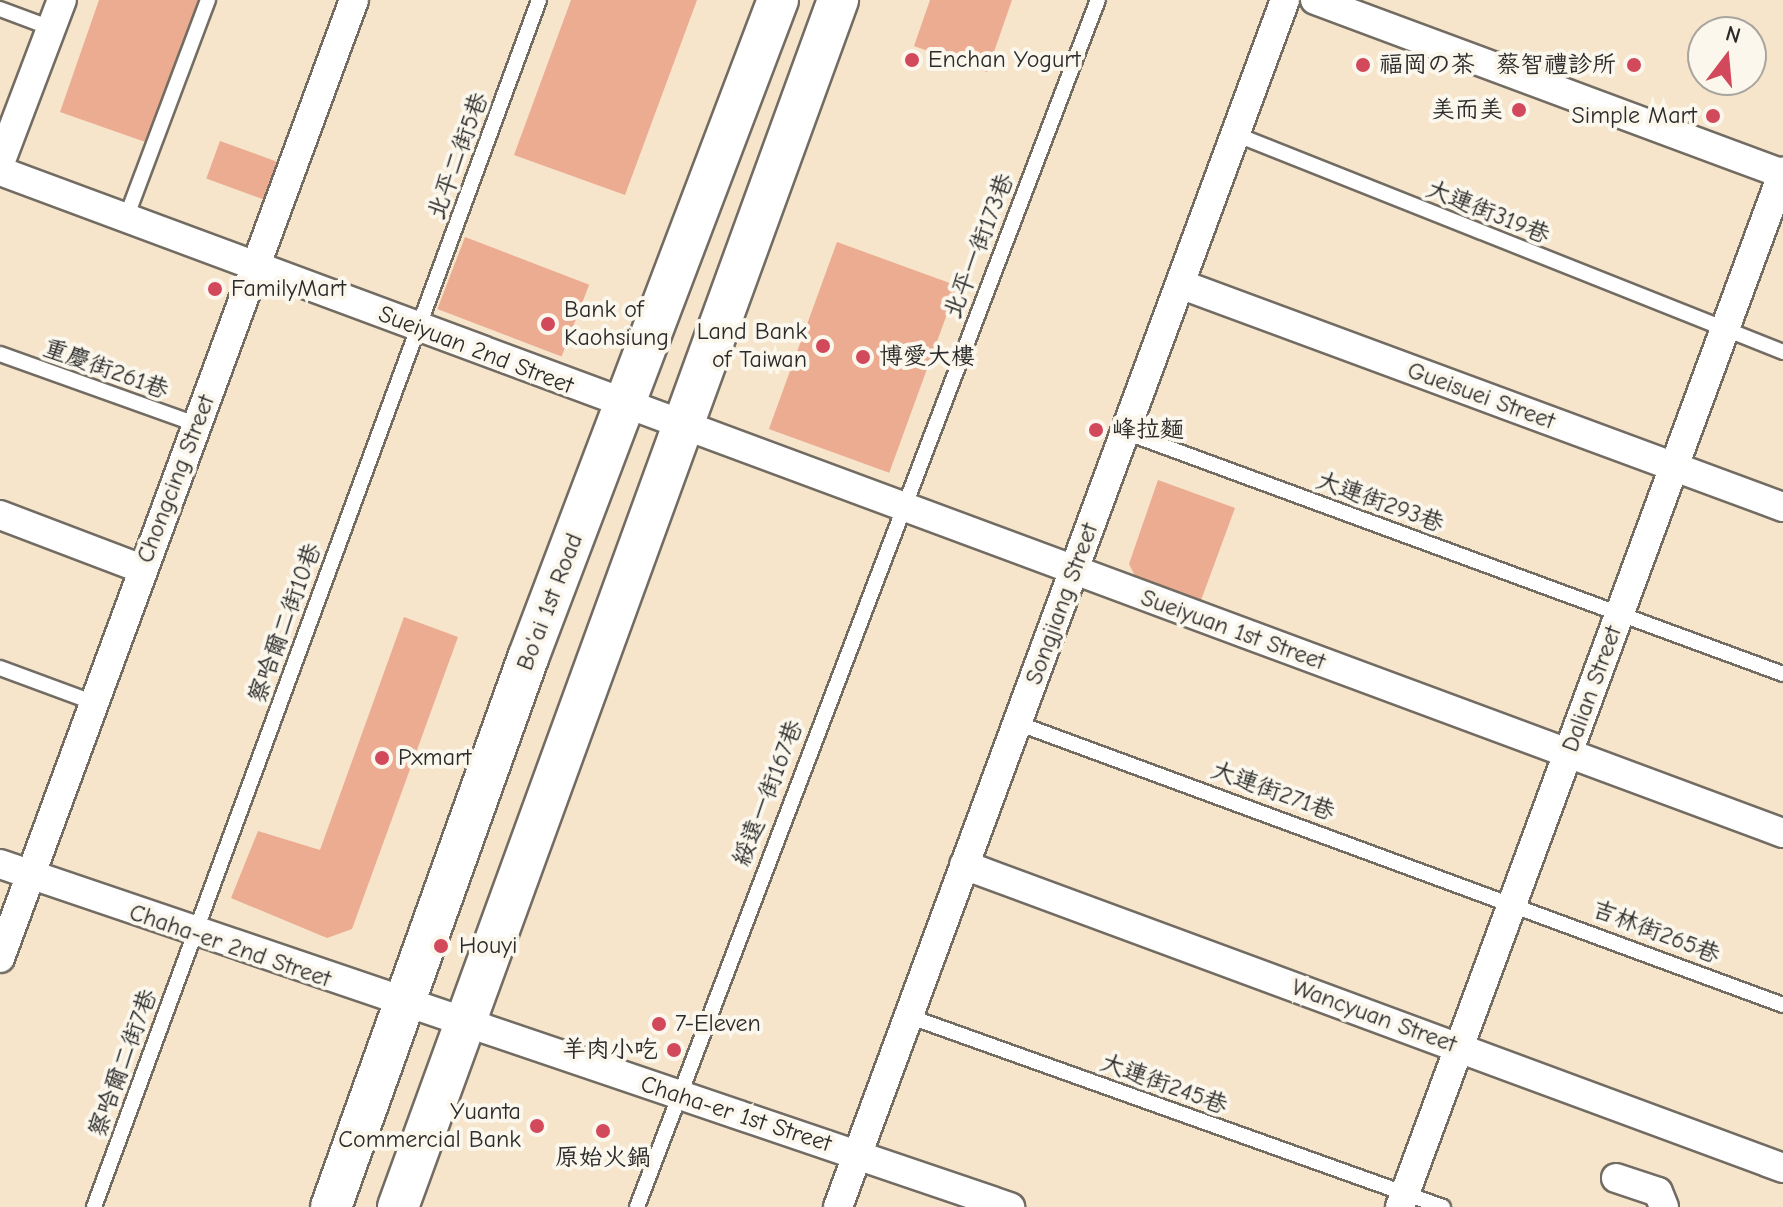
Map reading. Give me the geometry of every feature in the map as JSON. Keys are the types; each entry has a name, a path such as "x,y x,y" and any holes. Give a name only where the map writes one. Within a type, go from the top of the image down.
{"main road":[{"name":"Bo'ai 1st Road","path":"331,1207 624,405 778,0"},
{"path":"398,1207 461,1026 838,0"}],"street":[{"path":"0,163 62,0"},
{"name":"Chongcing Street","path":"0,958 34,877 92,702 198,425 354,0"},
{"name":"Songjiang Street","path":"838,1207 1285,0"},
{"path":"1315,0 1783,173"},
{"name":"Sueiyuan 2nd Street","path":"0,171 683,428"},
{"name":"Dalian Street","path":"1403,1200 1783,173"},
{"name":"Gueisuei Street","path":"1180,284 1783,507"},
{"name":"Sueiyuan 1st Street","path":"683,428 1783,833"},
{"path":"0,515 142,569"},
{"name":"Chaha-er 2nd Street","path":"0,864 461,1026"},
{"name":"Wancyuan Street","path":"964,865 1783,1168"},
{"name":"Chaha-er 1st Street","path":"461,1026 858,1152 1010,1207"},
{"path":"1616,1178 1658,1192 1664,1207"}],"lane":[{"path":"126,218 208,0"},
{"name":"北平二街5巷","path":"418,328 539,0"},
{"name":"北平一街173巷","path":"902,508 1098,0"},
{"path":"0,9 51,28"},
{"name":"大連街319巷","path":"1235,134 1783,352"},
{"name":"察哈爾二街10巷","path":"193,933 418,328"},
{"name":"重慶街261巷","path":"0,354 198,425"},
{"name":"大連街293巷","path":"1125,432 1783,674"},
{"name":"綏遠一街167巷","path":"637,1207 676,1095 902,508"},
{"path":"0,668 92,702"},
{"name":"大連街271巷","path":"1017,723 1514,900"},
{"name":"吉林街265巷","path":"1514,900 1783,1005"},
{"name":"察哈爾二街7巷","path":"94,1207 193,933"},
{"name":"大連街245巷","path":"908,1016 1403,1200 1443,1207"}],"building":[{"path":"99,0 202,0 151,144 60,112"},
{"path":"571,0 697,0 625,195 514,155"},
{"path":"930,0 1012,0 987,72 914,46"},
{"path":"220,141 283,164 269,202 206,179"},
{"path":"465,237 589,285 562,357 437,309"},
{"name":"博愛大樓","path":"837,242 957,286 889,473 769,429"},
{"path":"1158,480 1235,508 1200,603 1137,580 1129,564"},
{"path":"404,617 458,637 352,929 327,938 231,898 258,831 320,850"}],"place":[{"name":"Enchan Yogurt","path":"912,60"},
{"name":"福岡の茶","path":"1363,65"},
{"name":"蔡智禮診所","path":"1634,65"},
{"name":"美而美","path":"1519,110"},
{"name":"Simple Mart","path":"1713,116"},
{"name":"FamilyMart","path":"215,289"},
{"name":"Bank of Kaohsiung","path":"548,324"},
{"name":"Land Bank of Taiwan","path":"823,346"},
{"name":"博愛大樓","path":"863,357"},
{"name":"峰拉麵","path":"1096,430"},
{"name":"Pxmart","path":"382,758"},
{"name":"Houyi","path":"441,946"},
{"name":"7-Eleven","path":"659,1024"},
{"name":"羊肉小吃","path":"674,1050"},
{"name":"Yuanta Commercial Bank","path":"537,1126"},
{"name":"原始火鍋","path":"603,1131"}]}
